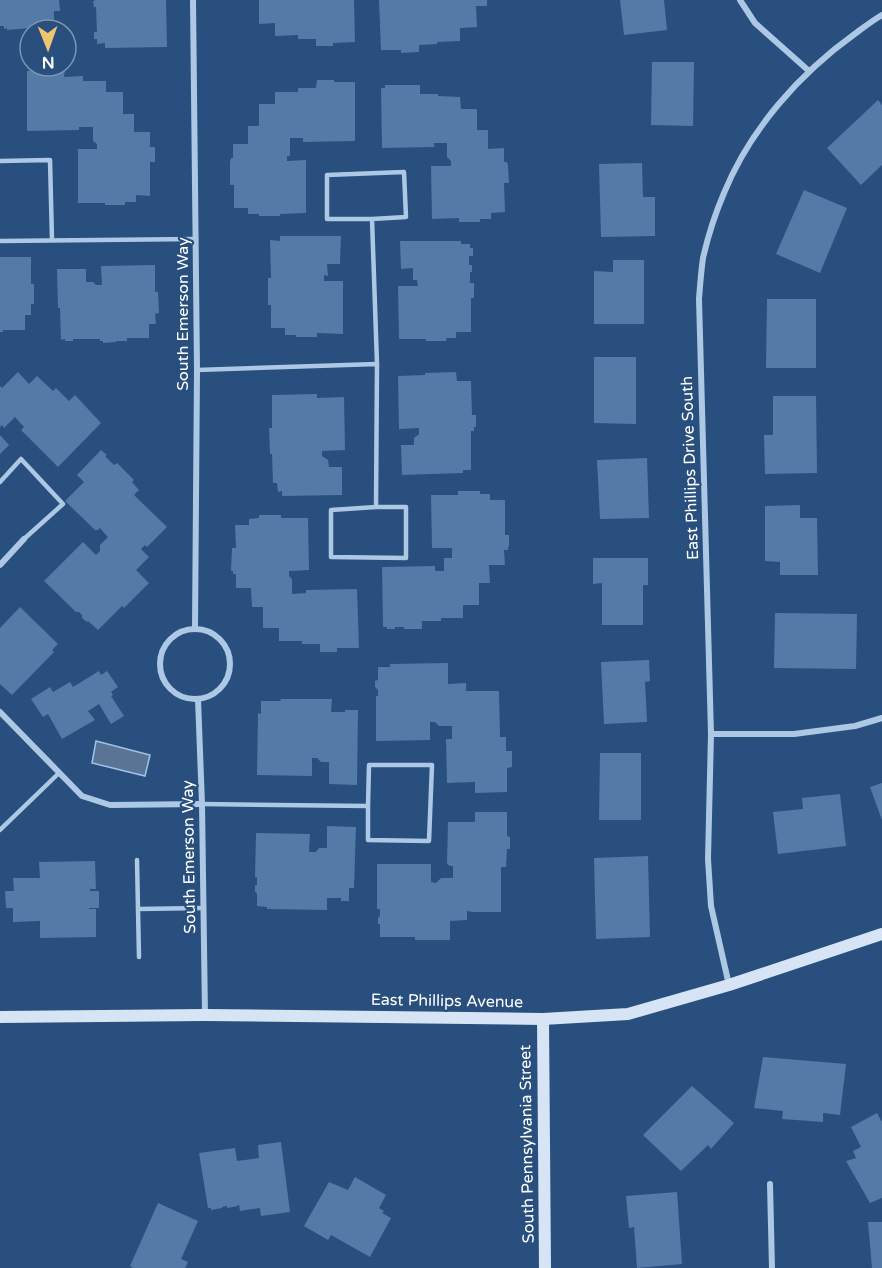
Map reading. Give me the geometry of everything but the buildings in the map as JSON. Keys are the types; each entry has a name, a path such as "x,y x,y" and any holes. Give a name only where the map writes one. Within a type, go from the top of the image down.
{"street":[{"name":"South Emerson Way","path":"193,0 197,370 195,628"},
{"path":"740,0 755,23 809,71"},
{"name":"East Phillips Drive South","path":"729,985 711,906 708,859 711,734 699,299 703,259 724,193 759,128 797,82 834,48 882,15"},
{"path":"0,565 24,539"},
{"path":"195,628 212,632 226,645 231,662 227,680 221,687 215,693 198,699 180,696 172,690 165,683 159,665 164,647 177,633 195,628"},
{"name":"South Emerson Way","path":"198,699 205,1015"},
{"path":"0,712 82,796 110,805 202,804"},
{"path":"711,734 794,734 855,726 882,717"},
{"name":"East Phillips Avenue","path":"0,1017 205,1015 543,1019 628,1014 729,985 882,934"},
{"name":"South Pennsylvania Street","path":"543,1019 545,1268"},
{"path":"770,1184 772,1268"}],"lane":[{"path":"0,161 50,160 52,240"},
{"path":"404,172 406,217 372,219 327,219 327,175 404,172"},
{"path":"372,219 377,364 376,507"},
{"path":"0,241 196,239"},
{"path":"197,370 377,364"},
{"path":"0,482 21,459 63,504 24,539"},
{"path":"376,507 406,507 406,558 331,556 331,510 376,507"},
{"path":"369,765 432,765 429,841 368,840 368,806 369,765"},
{"path":"0,830 59,772"},
{"path":"202,804 368,806"},
{"path":"137,860 139,957"},
{"path":"138,909 204,908"}],"water":[{"path":"96,741 150,755 145,776 92,763"}]}
